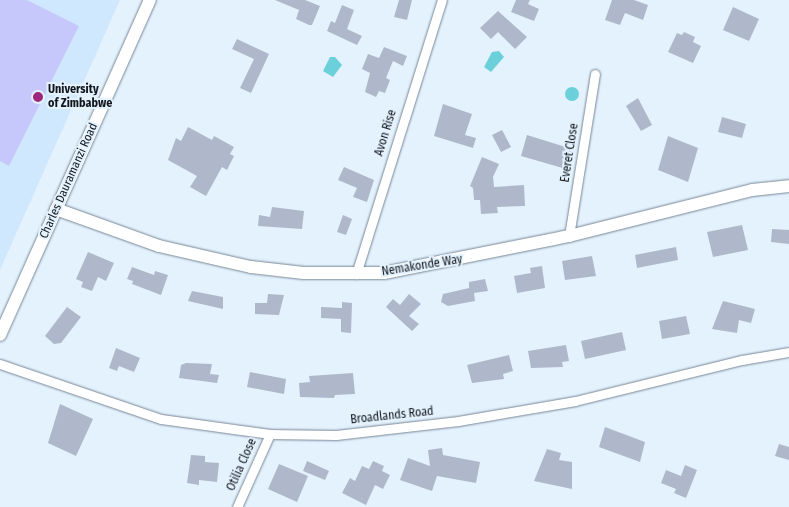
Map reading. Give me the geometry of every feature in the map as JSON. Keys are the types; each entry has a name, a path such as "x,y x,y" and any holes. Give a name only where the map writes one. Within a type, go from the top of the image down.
{"street":[{"name":"Charles Dauramanzi Road","path":"0,336 150,0"},
{"name":"Avon Rise","path":"356,274 442,0"},
{"name":"Everet Close","path":"569,236 595,74"},
{"name":"Nemakonde Way","path":"56,209 158,246 251,267 304,273 356,274 384,273 459,260 569,236 752,190 789,186"},
{"name":"Broadlands Road","path":"0,364 133,412 161,419 270,434 336,435 458,421 575,401 742,360 789,352"},
{"name":"Otilia Close","path":"237,507 270,434"}],"shaded area":[{"name":"University of Zimbabwe","path":"0,0 120,0 0,270"},
{"path":"0,0 27,0 79,26 9,166 0,161"},
{"path":"499,51 504,57 491,72 484,67 492,52"},
{"path":"330,57 335,57 342,65 333,77 323,71"},
{"path":"572,87 577,89 579,94 577,99 572,101 567,99 565,94 567,89"}],"building":[{"path":"275,0 305,0 320,6 312,25 309,25 296,19 299,10"},
{"path":"399,0 412,0 407,20 394,17"},
{"path":"516,0 530,0 528,4 539,9 534,21 511,12"},
{"path":"612,0 634,0 648,5 643,20 625,13 620,25 605,20"},
{"path":"342,5 354,10 347,29 362,36 357,45 327,31 331,21 335,23"},
{"path":"733,7 759,19 749,41 723,30"},
{"path":"498,11 527,37 515,49 498,32 491,39 480,28"},
{"path":"684,32 695,37 693,42 701,46 693,63 668,52 677,33 682,35"},
{"path":"237,39 269,54 251,93 240,88 254,59 232,49"},
{"path":"384,47 407,56 403,66 393,61 386,78 390,80 385,93 379,91 376,97 365,92 370,73 362,69 368,54 379,58"},
{"path":"638,98 652,125 641,131 626,106"},
{"path":"443,104 472,114 465,135 476,138 473,148 434,136"},
{"path":"722,117 746,124 742,138 718,132"},
{"path":"188,127 212,140 214,136 234,147 230,154 234,156 227,170 222,167 206,196 190,187 197,176 168,160 176,138 181,141"},
{"path":"502,130 511,147 501,152 492,135"},
{"path":"527,135 572,149 566,169 521,156"},
{"path":"668,136 698,148 688,182 658,170"},
{"path":"482,157 499,164 493,177 494,187 524,185 525,206 497,207 498,213 481,214 480,200 474,200 473,188 470,186"},
{"path":"344,167 374,180 367,202 353,197 357,188 338,180"},
{"path":"272,207 304,211 302,229 258,226 259,215 270,217"},
{"path":"343,215 352,219 346,235 337,232"},
{"path":"742,225 748,250 713,257 707,232"},
{"path":"772,229 789,230 789,244 771,242"},
{"path":"676,247 678,260 637,268 635,255"},
{"path":"88,252 114,263 106,281 98,277 92,291 81,287 83,282 76,279"},
{"path":"592,256 596,276 565,280 562,261"},
{"path":"542,266 545,288 517,293 514,276 531,273 530,268"},
{"path":"132,267 154,275 155,271 168,275 161,295 132,284 133,281 127,279"},
{"path":"485,279 488,291 474,293 475,301 448,306 441,302 443,294 469,288 469,282"},
{"path":"192,291 223,297 223,309 188,301"},
{"path":"268,294 284,295 279,315 255,314 255,303 267,303"},
{"path":"409,294 421,304 409,316 419,324 412,331 386,307 393,299 400,305"},
{"path":"723,301 755,309 751,323 739,320 737,333 712,329"},
{"path":"342,302 352,303 351,333 341,332 341,319 321,318 321,307 342,308"},
{"path":"67,307 81,317 61,343 54,344 45,336"},
{"path":"686,316 690,334 662,339 659,321"},
{"path":"622,332 626,350 585,359 581,341"},
{"path":"566,345 569,361 562,362 563,367 531,368 528,351"},
{"path":"116,348 140,358 134,372 119,366 117,371 109,368"},
{"path":"509,355 513,371 503,374 504,379 472,383 467,365"},
{"path":"186,363 212,364 210,374 219,375 217,383 179,378 181,365"},
{"path":"250,372 286,379 284,394 247,387"},
{"path":"353,373 355,394 335,395 334,398 300,397 299,383 310,382 309,376"},
{"path":"60,404 93,419 76,456 48,443"},
{"path":"605,427 645,442 640,462 599,447"},
{"path":"779,444 789,447 789,460 775,456"},
{"path":"442,448 443,455 480,462 476,483 437,476 432,491 400,480 408,458 430,466 428,450"},
{"path":"547,449 561,453 559,460 572,462 572,489 534,481"},
{"path":"191,455 205,456 205,462 219,463 217,482 199,480 199,485 187,483"},
{"path":"307,461 329,471 325,480 303,471"},
{"path":"373,461 384,466 382,471 390,475 383,489 375,485 366,505 342,493 350,478 355,481 362,466 369,469"},
{"path":"279,464 308,476 297,502 268,489"},
{"path":"685,465 697,470 686,498 674,493 676,489 661,483 666,470 681,476"}],"place":[{"name":"University of Zimbabwe","path":"38,97"}]}
